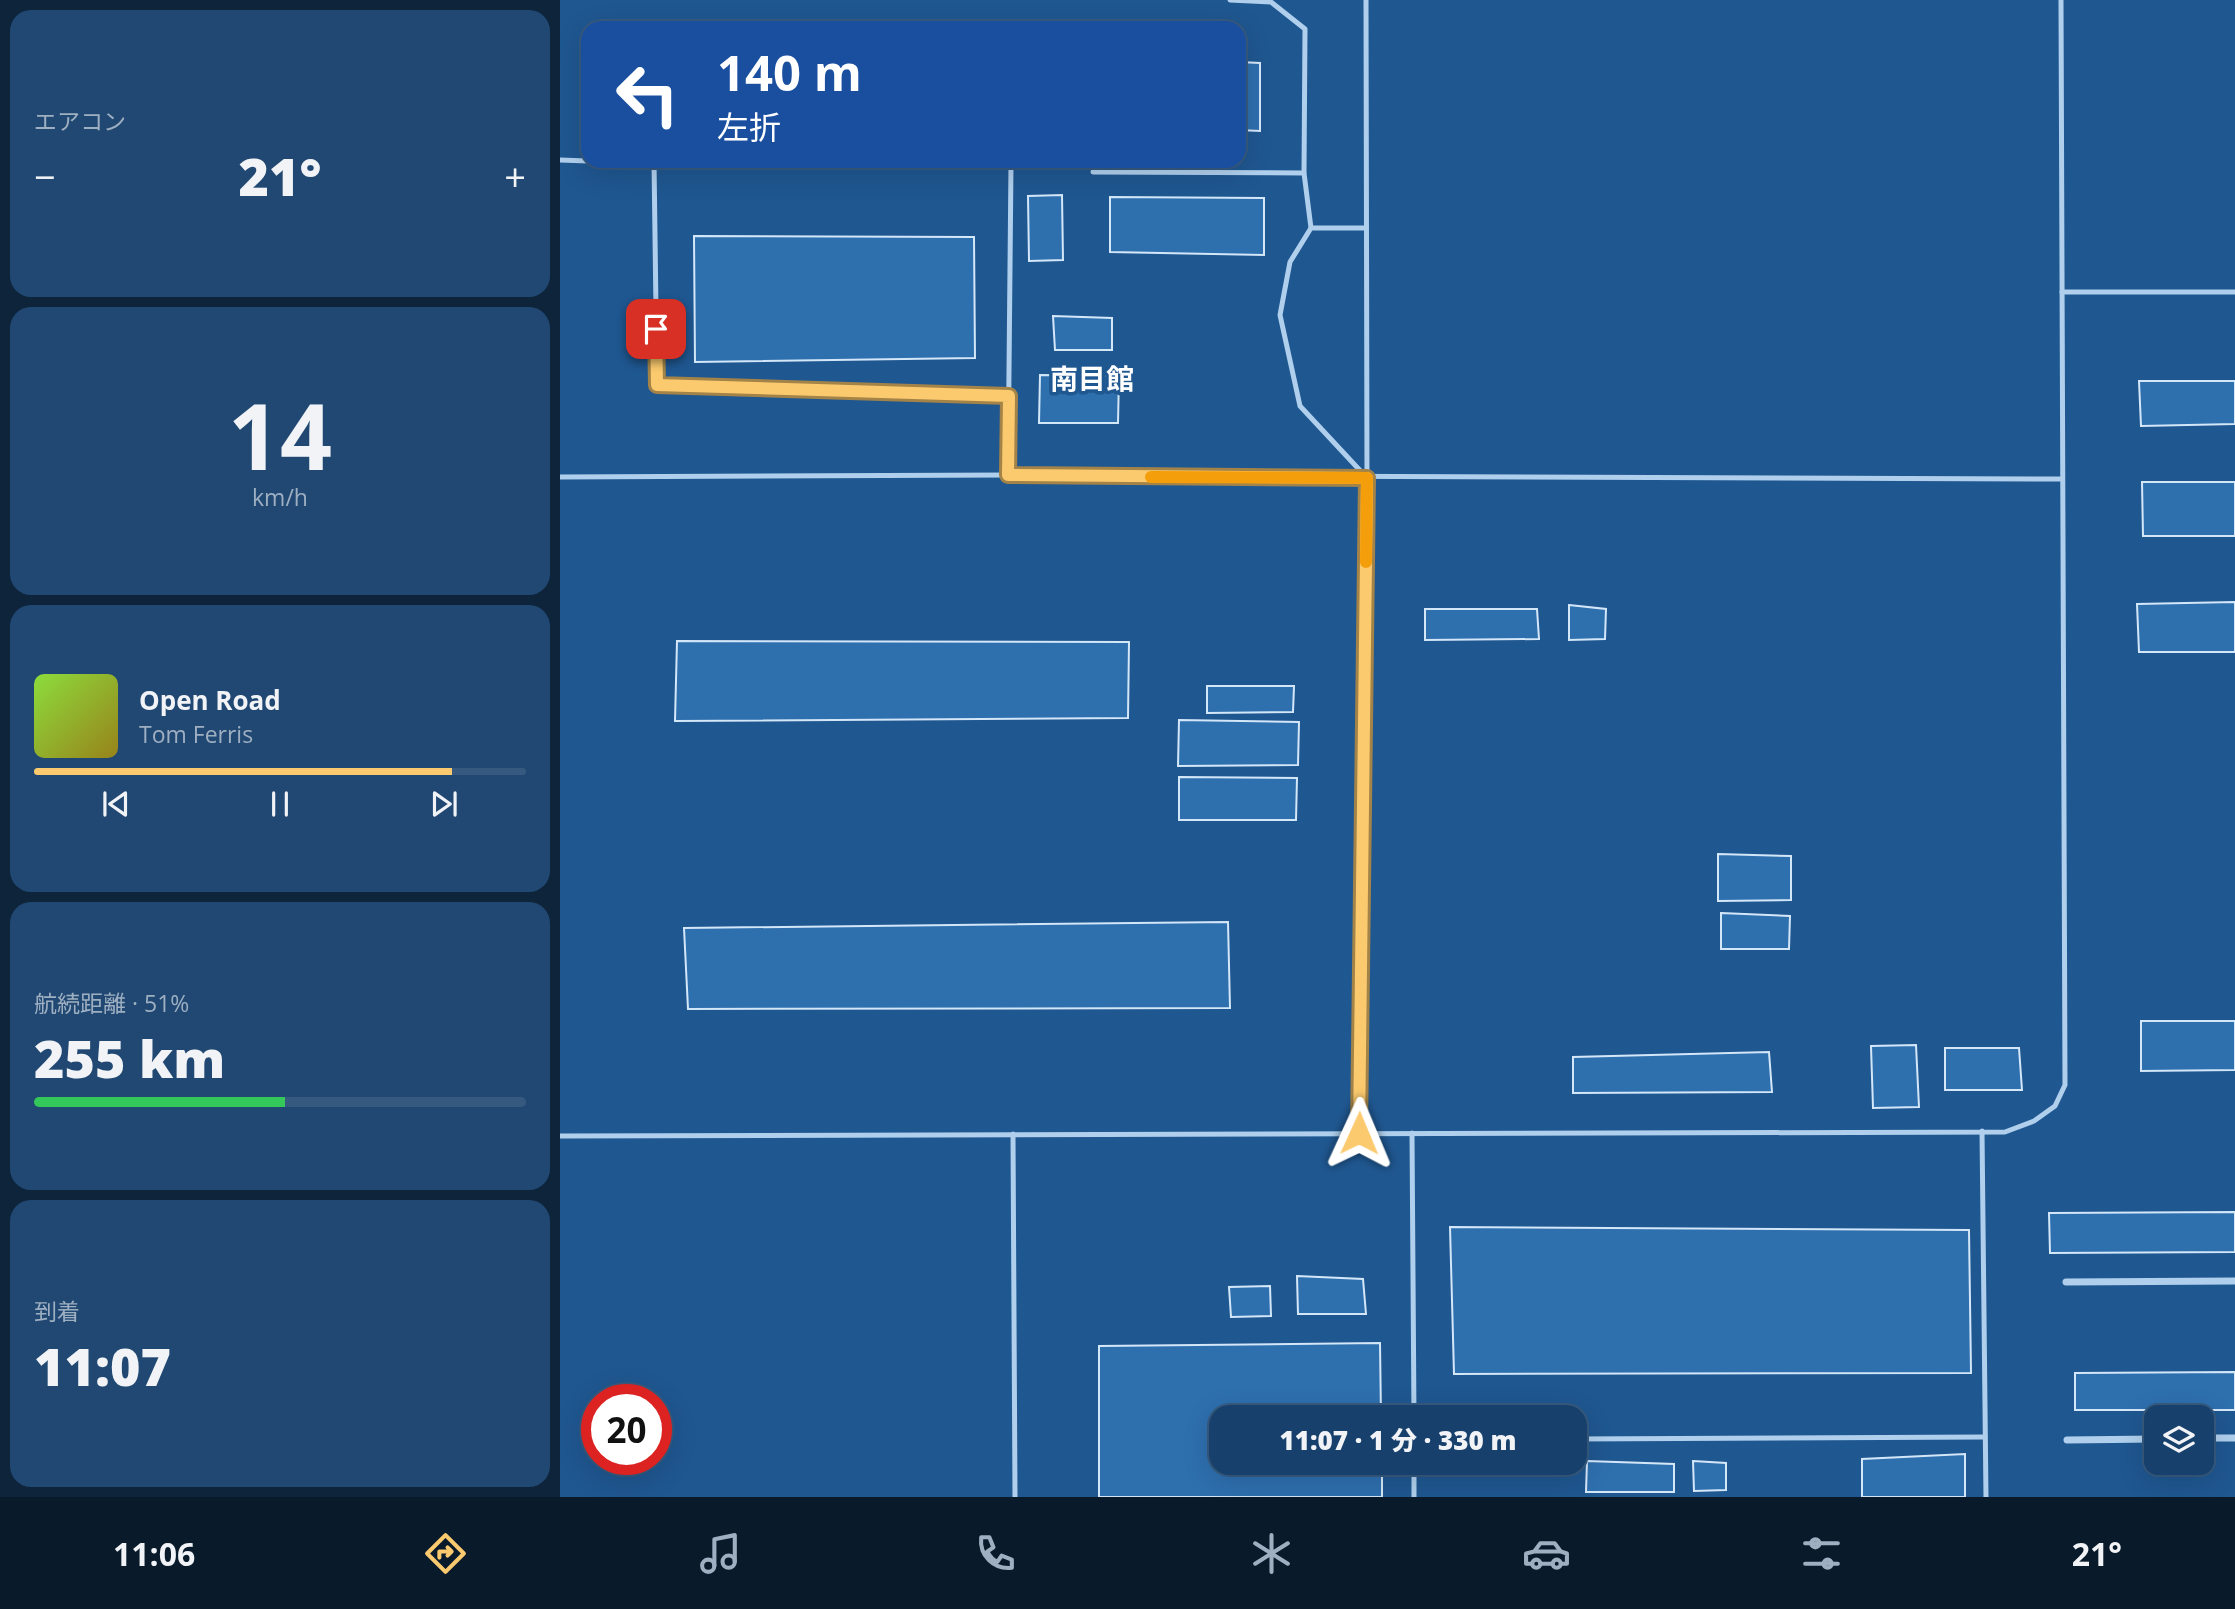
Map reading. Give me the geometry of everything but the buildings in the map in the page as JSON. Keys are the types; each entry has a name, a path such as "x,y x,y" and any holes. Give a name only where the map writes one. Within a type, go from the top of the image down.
{"street":[{"path":"2066,1282 2235,1281"},
{"path":"2214,1438 2235,1438"},
{"path":"2067,1440 2144,1439"}],"lane":[{"path":"1230,0 1271,2 1305,29 1304,173 1311,228 1290,262 1280,315 1300,406 1367,478"},
{"path":"1359,1133 1367,478 1366,0"},
{"path":"560,1136 2006,1132 2034,1121 2055,1106 2064,1085 2061,0"},
{"path":"560,160 581,161"},
{"path":"654,168 657,385 1009,396"},
{"path":"1008,475 1011,168"},
{"path":"1093,172 1304,173"},
{"path":"1311,228 1366,228"},
{"path":"2062,292 2235,292"},
{"path":"560,477 1008,475 2063,480"},
{"path":"1982,1131 1986,1497"},
{"path":"1412,1133 1413,1405"},
{"path":"1013,1134 1015,1497"},
{"path":"1587,1439 1985,1437"},
{"path":"1414,1475 1414,1497"}],"slow traffic":[{"path":"1151,477 1367,478 1366,562"}],"district":[{"name":"南目館","path":"1092,379"}],"route":[{"path":"656,329 657,385 1009,396 1008,475 1367,478 1359,1133"}]}
